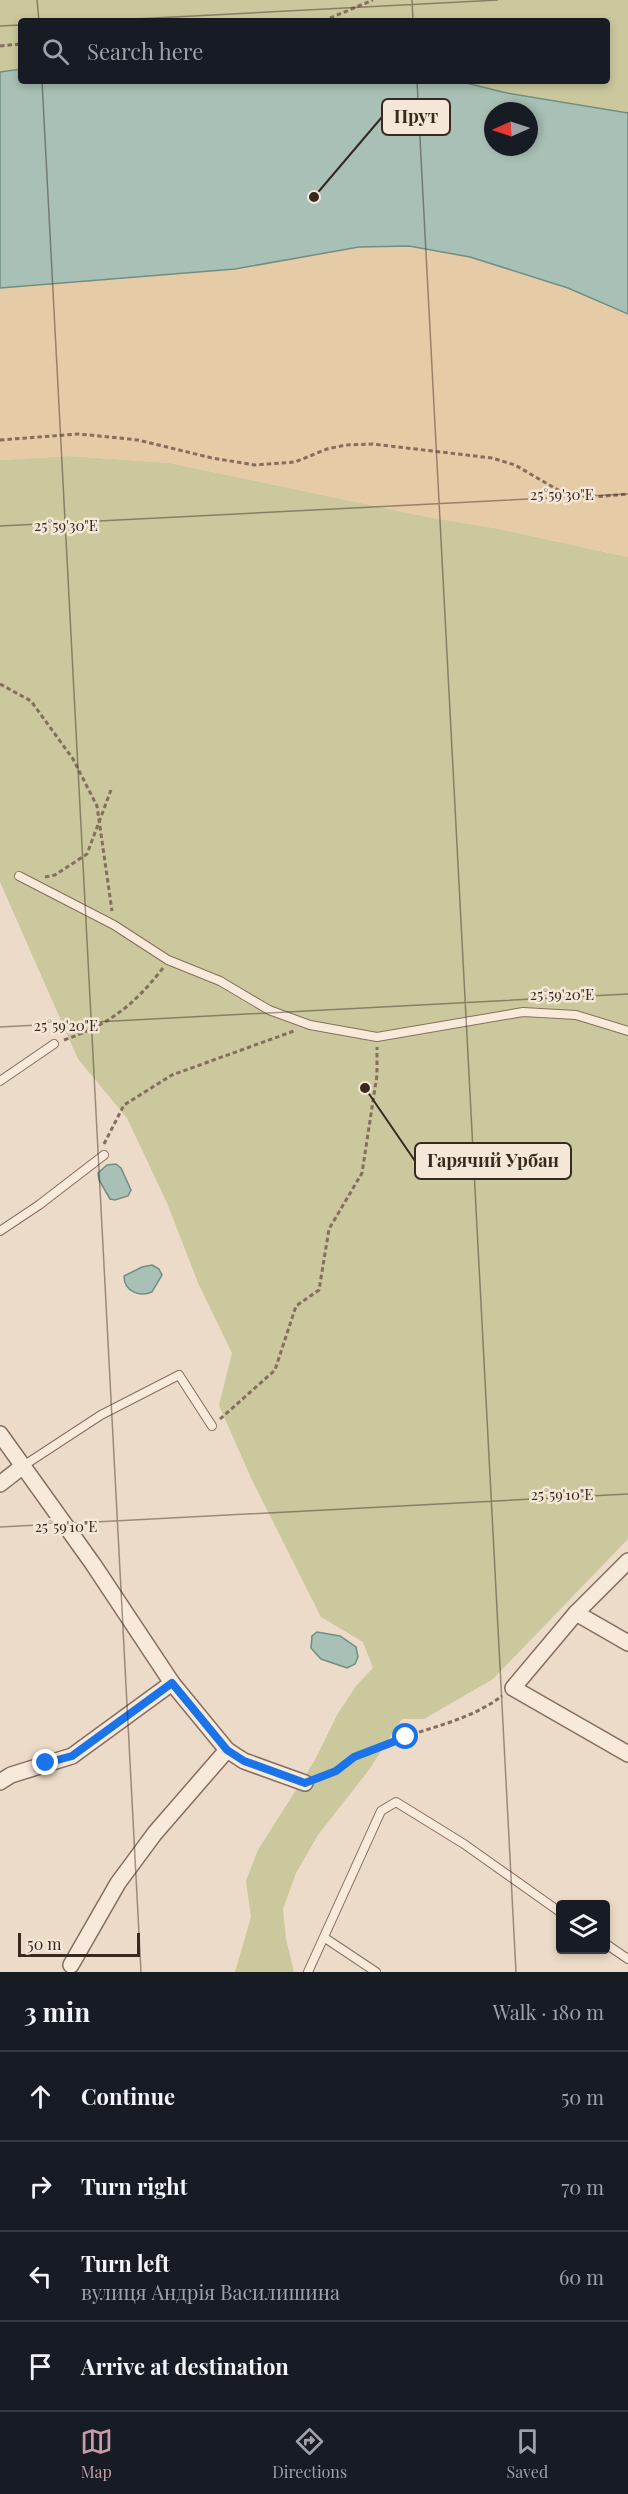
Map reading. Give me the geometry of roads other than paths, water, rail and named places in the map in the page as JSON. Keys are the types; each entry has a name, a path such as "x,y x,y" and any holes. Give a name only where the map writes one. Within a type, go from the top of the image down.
{"street":[{"path":"0,1434 172,1683 227,1750 244,1761 305,1783"},
{"path":"0,1484 23,1466"},
{"path":"628,1561 576,1613 513,1688 628,1754"},
{"path":"576,1613 628,1643"},
{"path":"0,1782 11,1775 72,1756 172,1683"},
{"path":"71,1965 118,1883 155,1833 227,1750"}],"lane":[{"path":"19,876 114,925 168,960 220,981 268,1010 310,1025 377,1037 523,1012 576,1015 628,1031"},
{"path":"0,1081 54,1044"},
{"path":"0,1231 39,1205 104,1155"},
{"path":"23,1466 101,1415 179,1375 212,1426"},
{"path":"308,1972 381,1811 396,1802 464,1844 556,1908"},
{"path":"325,1938 376,1972"},
{"path":"610,1947 628,1959"}],"place":[{"name":"Прут","path":"314,197"},
{"name":"Гарячий Урбан","path":"365,1088"}]}
